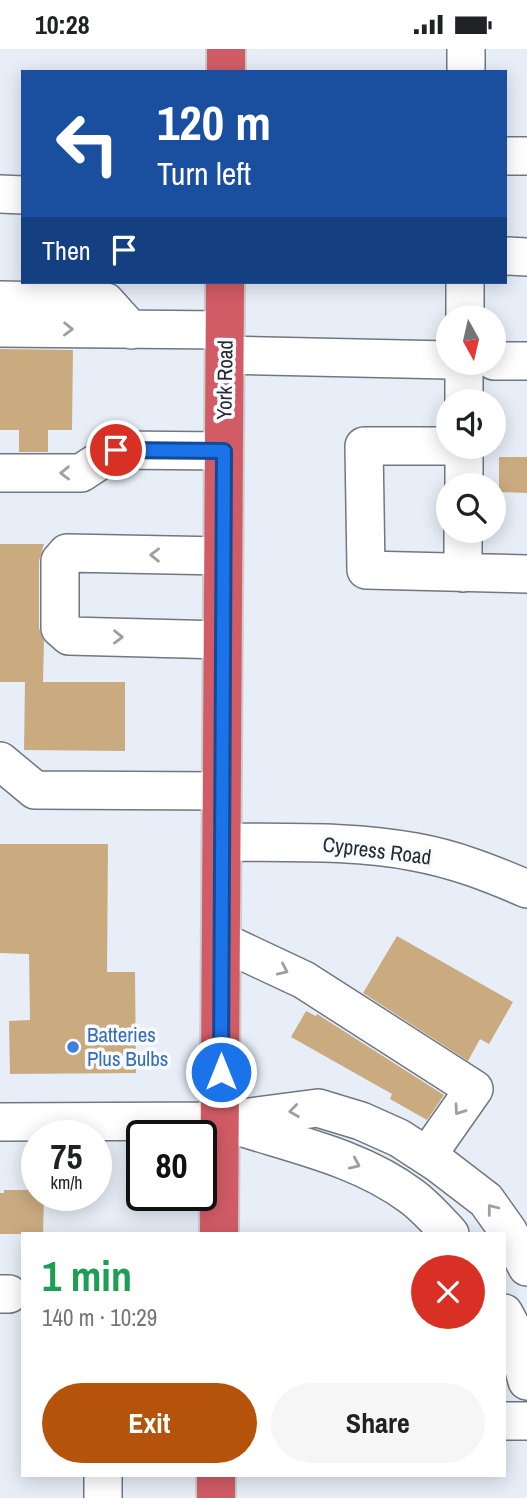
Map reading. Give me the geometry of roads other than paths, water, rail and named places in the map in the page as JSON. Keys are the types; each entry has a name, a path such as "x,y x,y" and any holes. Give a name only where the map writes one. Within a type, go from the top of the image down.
{"highway":[{"path":"226,49 226,70"},
{"name":"York Road","path":"219,1232 225,284"},
{"path":"216,1477 216,1498"}],"street":[{"path":"466,49 466,70"},
{"path":"507,156 527,156"},
{"path":"0,194 21,195"},
{"path":"507,256 527,257"},
{"path":"465,284 465,305"},
{"path":"0,300 106,302 131,330"},
{"path":"0,328 131,330 225,343 436,359"},
{"path":"506,361 527,361"},
{"path":"436,446 364,446 366,570 527,574"},
{"path":"0,473 81,473 116,450 224,451"},
{"path":"463,543 463,573"},
{"path":"223,556 67,553 60,561 60,628 69,636 223,640"},
{"path":"0,761 35,790 222,790"},
{"name":"Cypress Road","path":"221,842 351,844 415,852 477,868 527,888"},
{"path":"221,941 304,980 474,1089 427,1156"},
{"path":"0,1122 220,1121 318,1108 361,1121 399,1138 486,1200 508,1231 527,1267"},
{"path":"220,1121 346,1160 378,1175 413,1197 448,1232"},
{"path":"506,1317 514,1332 527,1381"},
{"path":"506,1421 527,1421"},
{"path":"103,1477 103,1498"}],"place":[{"name":"Batteries Plus Bulbs","path":"73,1047"}]}
